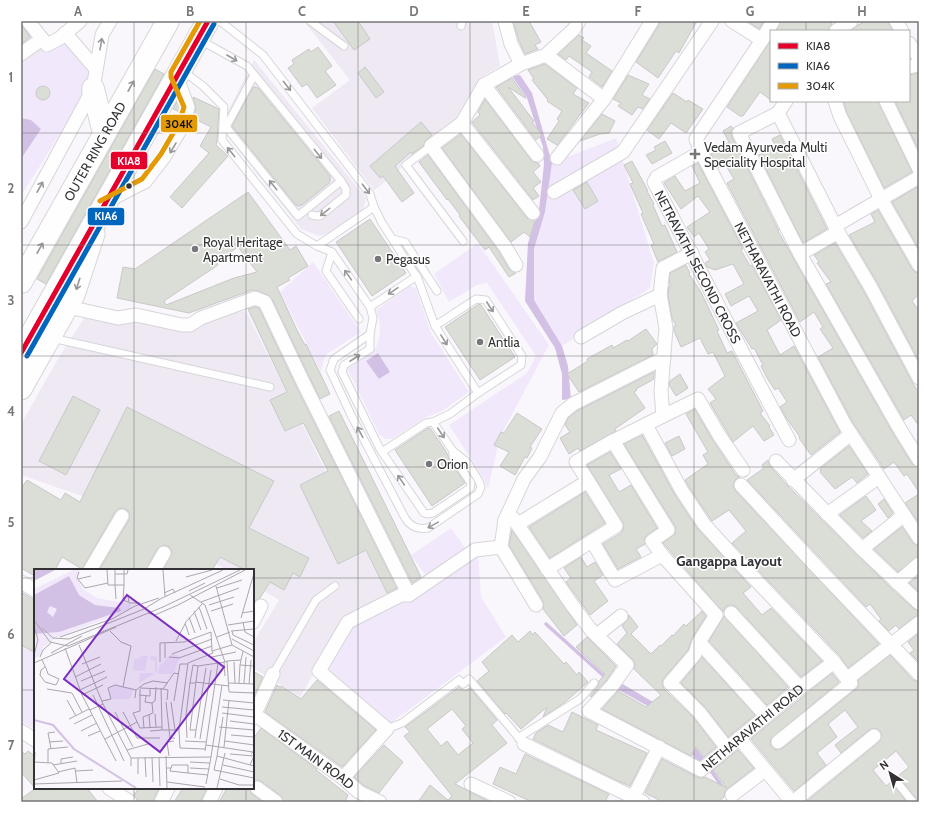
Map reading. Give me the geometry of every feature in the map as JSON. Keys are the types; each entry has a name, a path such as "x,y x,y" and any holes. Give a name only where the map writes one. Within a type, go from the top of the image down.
{"highway":[{"name":"OUTER RING ROAD","path":"21,282 168,21"},
{"path":"21,353 59,305 103,207 203,30"},
{"path":"95,79 104,133"}],"main road":[{"path":"21,389 50,338 59,305"}],"street":[{"path":"28,21 47,45 58,40 80,21"},
{"path":"21,222 95,79 102,35 110,21"},
{"path":"505,21 512,44 516,66"},
{"path":"516,265 506,248 431,146 462,123 484,85 516,66 546,55 574,29 579,21"},
{"path":"557,158 604,99 652,21"},
{"path":"554,192 623,152 712,21"},
{"path":"732,21 766,36"},
{"name":"NETHARAVATHI ROAD","path":"773,21 766,36 696,139 701,152 851,434 919,538"},
{"path":"896,21 901,30"},
{"path":"65,33 95,79"},
{"path":"21,54 42,39"},
{"path":"910,44 919,58"},
{"path":"546,55 604,99"},
{"path":"484,85 536,155"},
{"path":"835,102 840,116 881,199 919,265"},
{"path":"886,102 919,169"},
{"path":"919,378 870,286 837,229 787,104 739,133 800,254 919,460"},
{"path":"462,123 533,213"},
{"name":"NETRAVATHI SECOND CROSS","path":"701,152 657,177 654,182 756,380 789,440"},
{"path":"800,254 881,199 919,177"},
{"path":"663,416 661,391 666,328 660,295 663,268 692,254"},
{"path":"581,337 622,313 660,295"},
{"path":"59,305 118,318 136,315 182,325 190,325 201,318 255,298 265,302 409,596"},
{"path":"536,605 502,547 505,520 524,479 540,457 562,413 573,404 664,358"},
{"path":"547,569 616,526 576,462 613,441 698,399 719,435 743,470"},
{"path":"646,426 682,491 704,524 834,662 851,683 778,742"},
{"path":"793,480 851,434"},
{"path":"613,441 668,530 652,541 662,555 716,615 699,642 695,654 670,684 698,712 727,748"},
{"path":"776,461 862,549 919,603"},
{"path":"827,514 879,477"},
{"path":"505,520 513,518 518,524 588,481"},
{"path":"741,485 919,674"},
{"path":"862,549 904,515"},
{"path":"91,569 122,516"},
{"name":"NETHARAVATHI ROAD","path":"518,524 572,605 597,635 627,665 589,711 659,747 705,766 834,662"},
{"path":"592,541 615,580 662,555"},
{"path":"343,778 387,729 319,671 348,622 401,595 409,596 475,550 502,547"},
{"path":"155,569 164,553"},
{"path":"897,582 919,564"},
{"path":"21,582 34,589"},
{"path":"254,620 261,606"},
{"path":"731,612 800,688"},
{"path":"597,635 621,616"},
{"path":"847,678 919,623"},
{"path":"699,642 766,716"},
{"path":"254,715 273,674"},
{"name":"1ST MAIN ROAD","path":"254,715 343,778 356,797 380,802"},
{"path":"21,730 34,739"},
{"path":"739,738 793,802 874,736"},
{"path":"521,741 636,800 659,747"},
{"path":"732,796 765,770"},
{"path":"471,784 509,802"},
{"path":"257,788 276,802"},
{"path":"110,789 130,802"},
{"path":"161,802 168,789"},
{"path":"209,802 216,789"}],"lane":[{"path":"220,21 263,55 370,194 374,207 382,223 417,276 435,326 478,394"},
{"path":"310,21 344,46"},
{"path":"203,30 247,66 346,189 346,195 320,216 312,215"},
{"path":"103,207 147,184 167,158 186,126 191,107 180,72"},
{"path":"180,72 203,86 224,107 222,140 297,234 317,246 332,252 370,307 373,318 370,334 370,349 344,365 342,372 382,452 421,511 424,513 430,514 470,488 471,483 453,457 453,451"},
{"path":"254,75 226,127 298,216 341,181"},
{"path":"431,146 406,165 463,241"},
{"path":"317,246 374,207"},
{"path":"393,239 405,242 437,291"},
{"path":"332,252 326,271 359,319"},
{"path":"370,307 417,276"},
{"path":"382,452 426,423 434,422 450,414 521,365 522,356 486,300 476,299 435,326"},
{"path":"370,334 334,359 330,370 351,415 405,518 415,527 424,528 432,526 478,494 480,491 481,484 467,462 453,451 434,422"},
{"path":"50,338 270,387"},
{"path":"273,674 316,600 335,586"},
{"path":"387,729 402,723 459,680 464,684 469,679 521,741 580,699 594,683"},
{"path":"896,781 913,802"}],"shaded area":[{"path":"21,21 30,21 53,47 21,64"},
{"path":"304,21 492,21 500,66 482,77 460,114 442,132 374,190 312,108 350,80"},
{"path":"66,40 90,69 87,91 21,196 21,159 41,129 31,120 21,118 21,64"},
{"path":"254,60 366,198 363,210 329,233 319,236 301,229 220,127"},
{"path":"520,75 532,93 552,163 545,212 534,249 534,300 562,346 568,366 571,399 562,400 562,374 555,348 525,301 528,243 539,210 544,164 543,147 527,98 512,76"},
{"path":"21,118 31,120 41,129 21,159"},
{"path":"616,138 654,263 650,288 562,346 534,300 534,249 545,212 552,163"},
{"path":"478,243 549,345 500,437 488,489 484,479 449,425 527,373 536,356 487,283 477,285 449,302 434,274"},
{"path":"313,262 361,332 327,354 321,372 280,292"},
{"path":"410,286 416,288 431,333 469,392 441,412 426,417 392,439 386,439 379,434 347,368 375,349 380,334 379,320 376,310"},
{"path":"246,311 389,598 345,619 300,697 254,669 254,641 279,600 254,586 254,569 225,569 120,509 21,475 21,424 59,357 86,315 147,320 182,330 228,314"},
{"path":"378,353 390,372 379,379 366,361"},
{"path":"451,528 466,549 426,576 411,555"},
{"path":"478,552 481,597 506,637 390,724 323,670 350,624"},
{"path":"21,646 34,653 34,729 21,721"},
{"path":"621,683 653,702 669,714 704,758 698,763 682,740 653,709 617,689"}],"building":[{"path":"333,21 358,21 370,39 354,50"},
{"path":"513,21 529,21 541,42 535,45 538,49 525,54"},
{"path":"660,21 697,21 679,53 676,51 658,78 636,62"},
{"path":"747,21 764,21 759,29"},
{"path":"781,21 831,21 832,24 829,30 776,30"},
{"path":"867,21 888,21 892,30 851,30"},
{"path":"21,24 30,37 21,44"},
{"path":"579,35 584,38 582,40 591,46 586,53 612,71 602,87 589,77 592,72 569,56 566,60 558,54"},
{"path":"770,42 770,99 760,92 743,116 740,116 727,107"},
{"path":"318,47 332,66 325,71 336,85 317,98 307,84 302,87 288,68 294,64 292,60 309,49 311,52"},
{"path":"545,64 577,88 573,94 589,103 557,145 547,139 559,121 557,119 562,111 547,101 548,100 532,80 534,79 528,70"},
{"path":"365,67 384,92 376,98 358,73"},
{"path":"155,69 164,74 46,284 37,279"},
{"path":"919,73 919,151 895,102 910,102 910,75"},
{"path":"628,75 649,84 642,95 650,99 643,109 638,107 632,115 618,106 621,103 613,99"},
{"path":"512,78 526,98 508,87 534,121 532,122 542,135 536,140 496,87"},
{"path":"40,86 46,86 50,90 50,96 46,100 40,100 36,96 36,90"},
{"path":"253,87 258,88 330,176 329,183 302,205 298,206 295,204 232,126"},
{"path":"673,93 687,102 688,100 703,109 686,133 671,123 659,139 647,130"},
{"path":"181,94 186,107 184,114 173,109"},
{"path":"193,97 219,109 216,145 228,156 182,208 170,197 209,153 200,146 211,127 193,118 196,108"},
{"path":"485,99 531,160 538,163 540,166 533,172 541,182 533,188 539,196 533,200 472,122 480,115 478,112"},
{"path":"843,102 878,102 912,172 884,188 847,113"},
{"path":"602,114 615,121 609,133 600,134 580,141"},
{"path":"421,122 432,135 426,140 423,146 412,154 411,152 395,166 414,193 402,202 383,176 380,178 370,166"},
{"path":"731,126 733,128 731,132 732,137 778,231 891,430 912,464 919,468 919,492 907,474 904,476 894,462 884,469 852,421 818,357 833,348 820,329 823,327 814,312 800,322 727,183 734,179 725,164 718,168 711,154 729,142 723,131"},
{"path":"461,134 527,218 535,221 530,237 524,232 511,242 442,148"},
{"path":"780,135 827,229 803,243 759,155 776,147 772,139"},
{"path":"665,141 672,153 652,164 646,155 656,150 654,147"},
{"path":"428,155 499,252 509,269 516,273 509,277 489,247 485,250 448,199 447,200 419,162"},
{"path":"632,161 654,204 653,205 662,226 665,225 677,252 658,262 651,245 654,244 641,214 643,213 630,184 633,183 624,165"},
{"path":"698,163 743,249 741,250 750,266 752,265 781,320 767,330 780,355 794,346 840,432 811,455 780,407 787,402 778,388 775,390 767,378 761,366 763,365 754,348 752,349 736,323 758,311 749,296 731,306 725,294 744,284 733,264 715,270 707,267 705,263 710,260 705,252 709,249 699,233 694,237 687,227 710,212 698,196 681,209 664,183 675,176 685,191 700,183 692,166"},
{"path":"587,182 598,201 585,209 573,190"},
{"path":"919,186 919,249 892,202"},
{"name":"Royal Heritage Apartment","path":"248,192 290,250 296,246 308,266 288,278 290,280 277,287 330,394 320,399 272,299 268,295 252,290 189,313 117,298 123,267 135,269","holes":["238,247 257,272 234,278 166,305 164,301 218,265 216,262"]},
{"path":"878,210 912,269 919,273 919,294 912,301 919,311 919,361 877,282 849,235 875,222 871,214"},
{"name":"Pegasus","path":"370,219 406,273 372,296 336,242"},
{"path":"835,243 863,290 919,393 919,426 911,415 904,420 826,284 831,282 817,263 819,262 814,255"},
{"path":"686,265 690,273 689,274 701,292 719,330 717,331 727,353 732,351 763,411 760,413 770,426 769,427 774,435 764,441 753,426 733,442 710,403 716,399 708,389 725,376 713,352 708,354 700,338 681,347 674,331 674,326 676,325 672,319 668,295 669,286 671,285 669,283 670,273"},
{"name":"Antlia","path":"479,304 515,357 480,380 445,327"},
{"path":"255,307 259,308 294,382 397,588 387,593 366,550 338,564 300,485 328,471 304,424 303,423 285,431 270,400 287,392 248,309"},
{"path":"646,329 657,344 652,349 653,355 579,392 567,374 588,361 587,359 612,345 613,348 627,340 628,341"},
{"path":"654,372 654,379 636,389 637,390 634,392 645,408 615,429 616,431 580,451 578,448 569,454 560,438 570,432 565,425 568,418 577,411"},
{"path":"680,374 688,388 676,396 669,385 670,381"},
{"path":"73,396 100,410 66,475 39,461"},
{"path":"127,407 274,481 249,528 309,558 300,577 293,573 284,590 270,582 260,598 254,603 254,569 243,569 220,557 213,569 164,569 172,553 168,546 164,545 157,549 147,569 100,569 129,520 129,512 122,508 115,512 82,569 62,557 56,569 34,569 34,575 21,568 21,489 27,480 61,500 65,493 80,502"},
{"path":"695,409 712,439 736,475 740,477 734,482 733,486 735,490 879,644 848,668 840,656 732,543 746,531 729,510 712,521 689,487 685,480 708,464 703,455 708,452 686,414"},
{"path":"339,411 421,577 412,583 329,416"},
{"path":"517,413 542,429 530,447 532,448 527,458 525,457 515,475 500,466 509,452 494,445 501,432 504,433"},
{"name":"Orion","path":"430,428 443,447 449,460 465,483 432,506 395,450"},
{"path":"642,435 675,495 697,528 751,587 743,593 762,615 771,608 822,661 801,677 737,608 733,605 729,605 725,607 723,612 663,543 675,534 675,526 624,444"},
{"path":"679,436 685,449 672,456 665,443"},
{"path":"849,446 868,474 857,483 852,477 835,489 820,472 820,469"},
{"path":"610,452 621,469 609,475 619,492 631,485 657,528 645,537 645,544 636,549 641,557 618,569 603,544 621,533 624,525 587,465"},
{"path":"768,460 770,466 787,485 891,588 914,609 919,611 919,615 914,617 899,629 896,625 889,631 879,621 881,619 870,604 866,607 747,480 764,468 762,465"},
{"path":"585,492 605,523 550,558 529,527"},
{"path":"919,494 919,523 905,503"},
{"path":"866,496 876,510 861,521 872,531 863,538 840,515"},
{"path":"884,499 893,513 888,518 878,504"},
{"path":"902,527 913,543 919,546 919,555 898,572 874,549"},
{"path":"512,530 577,625 564,636 543,609 543,601 509,545"},
{"path":"581,557 587,567 595,562 603,575 594,581 608,601 590,615 566,582 571,578 564,568"},
{"path":"919,575 919,592 909,583"},
{"path":"21,592 34,599 34,652 21,645"},
{"path":"702,611 706,616 692,638 688,650 662,682 664,689 693,717 716,747 704,757 696,747 691,756 602,709 618,691 646,707 661,695 634,669 635,663 633,660 617,644 627,633 622,626 628,619 629,615 638,627 631,634 651,654 672,635 673,636 684,624 686,626"},
{"path":"724,616 788,687 767,705 709,641"},
{"path":"530,631 533,635 535,632 564,664 566,662 577,675 579,672 588,682 564,703 543,717 547,707 521,729 506,713 505,714 477,681 489,671 482,662 512,635 518,642"},
{"path":"919,633 919,662 910,653 914,650 908,642"},
{"path":"587,637 616,666 606,681 591,697 590,696 598,686 599,681 605,674 576,647"},
{"path":"890,655 913,680 919,682 919,802 898,776 909,767 896,751 873,770 886,786 891,782 907,802 806,802 879,742 882,735 880,731 876,728 869,730 841,753 835,745 858,727 845,710 828,724 837,737 817,753 826,765 794,791 751,739 832,673 839,682 771,739 770,744 776,750 783,748 856,689 859,685 858,680"},
{"path":"702,657 755,715 728,737 705,707 681,683"},
{"path":"254,672 263,677 254,697"},
{"path":"317,680 376,730 342,767 265,712 277,685 301,699"},
{"path":"459,687 465,691 470,688 497,720 492,725 507,743 455,784 490,802 418,802 430,785 448,800 452,796 404,736 410,732 405,727","holes":["452,709 466,726 462,729 473,743 458,755 447,741 441,746 427,729"]},
{"path":"572,712 598,725 596,730 647,753 630,786 533,739 536,733 548,725 563,732"},
{"path":"261,728 317,769 316,770 348,795 345,802 284,802 281,796 262,782 258,780 254,781 254,738"},
{"path":"384,745 403,762 379,793 363,785 354,777"},
{"path":"738,750 754,768 727,789 724,797 718,802 663,802 645,793 662,759 697,777 705,777 727,788 713,770"},
{"path":"21,751 25,754 28,751 34,755 34,787 21,772"},
{"path":"525,754 609,794 605,802 532,802 493,784 500,767 516,774"},
{"path":"35,789 88,789 98,802 21,802 21,799"},
{"path":"138,789 159,789 153,802 142,802 137,800 134,795"},
{"path":"182,789 206,789 200,802 174,802"},
{"path":"226,789 250,789 252,794 263,802 219,802"}],"waterway":[{"path":"546,624 606,678"},
{"path":"709,768 724,789"}],"transit line":[{"name":"304K","path":"100,201 142,179 161,154 179,123 184,107 171,77 171,72 200,21"},
{"name":"KIA8","path":"21,353 208,21"},
{"name":"KIA6","path":"27,356 214,24"}],"place":[{"name":"Vedam Ayurveda Multi Speciality Hospital","path":"695,154"},
{"name":"Royal Heritage Apartment","path":"195,249"},
{"name":"Pegasus","path":"378,259"},
{"name":"Antlia","path":"480,342"},
{"name":"Orion","path":"429,464"}],"district":[{"name":"Gangappa Layout","path":"729,561"}]}
